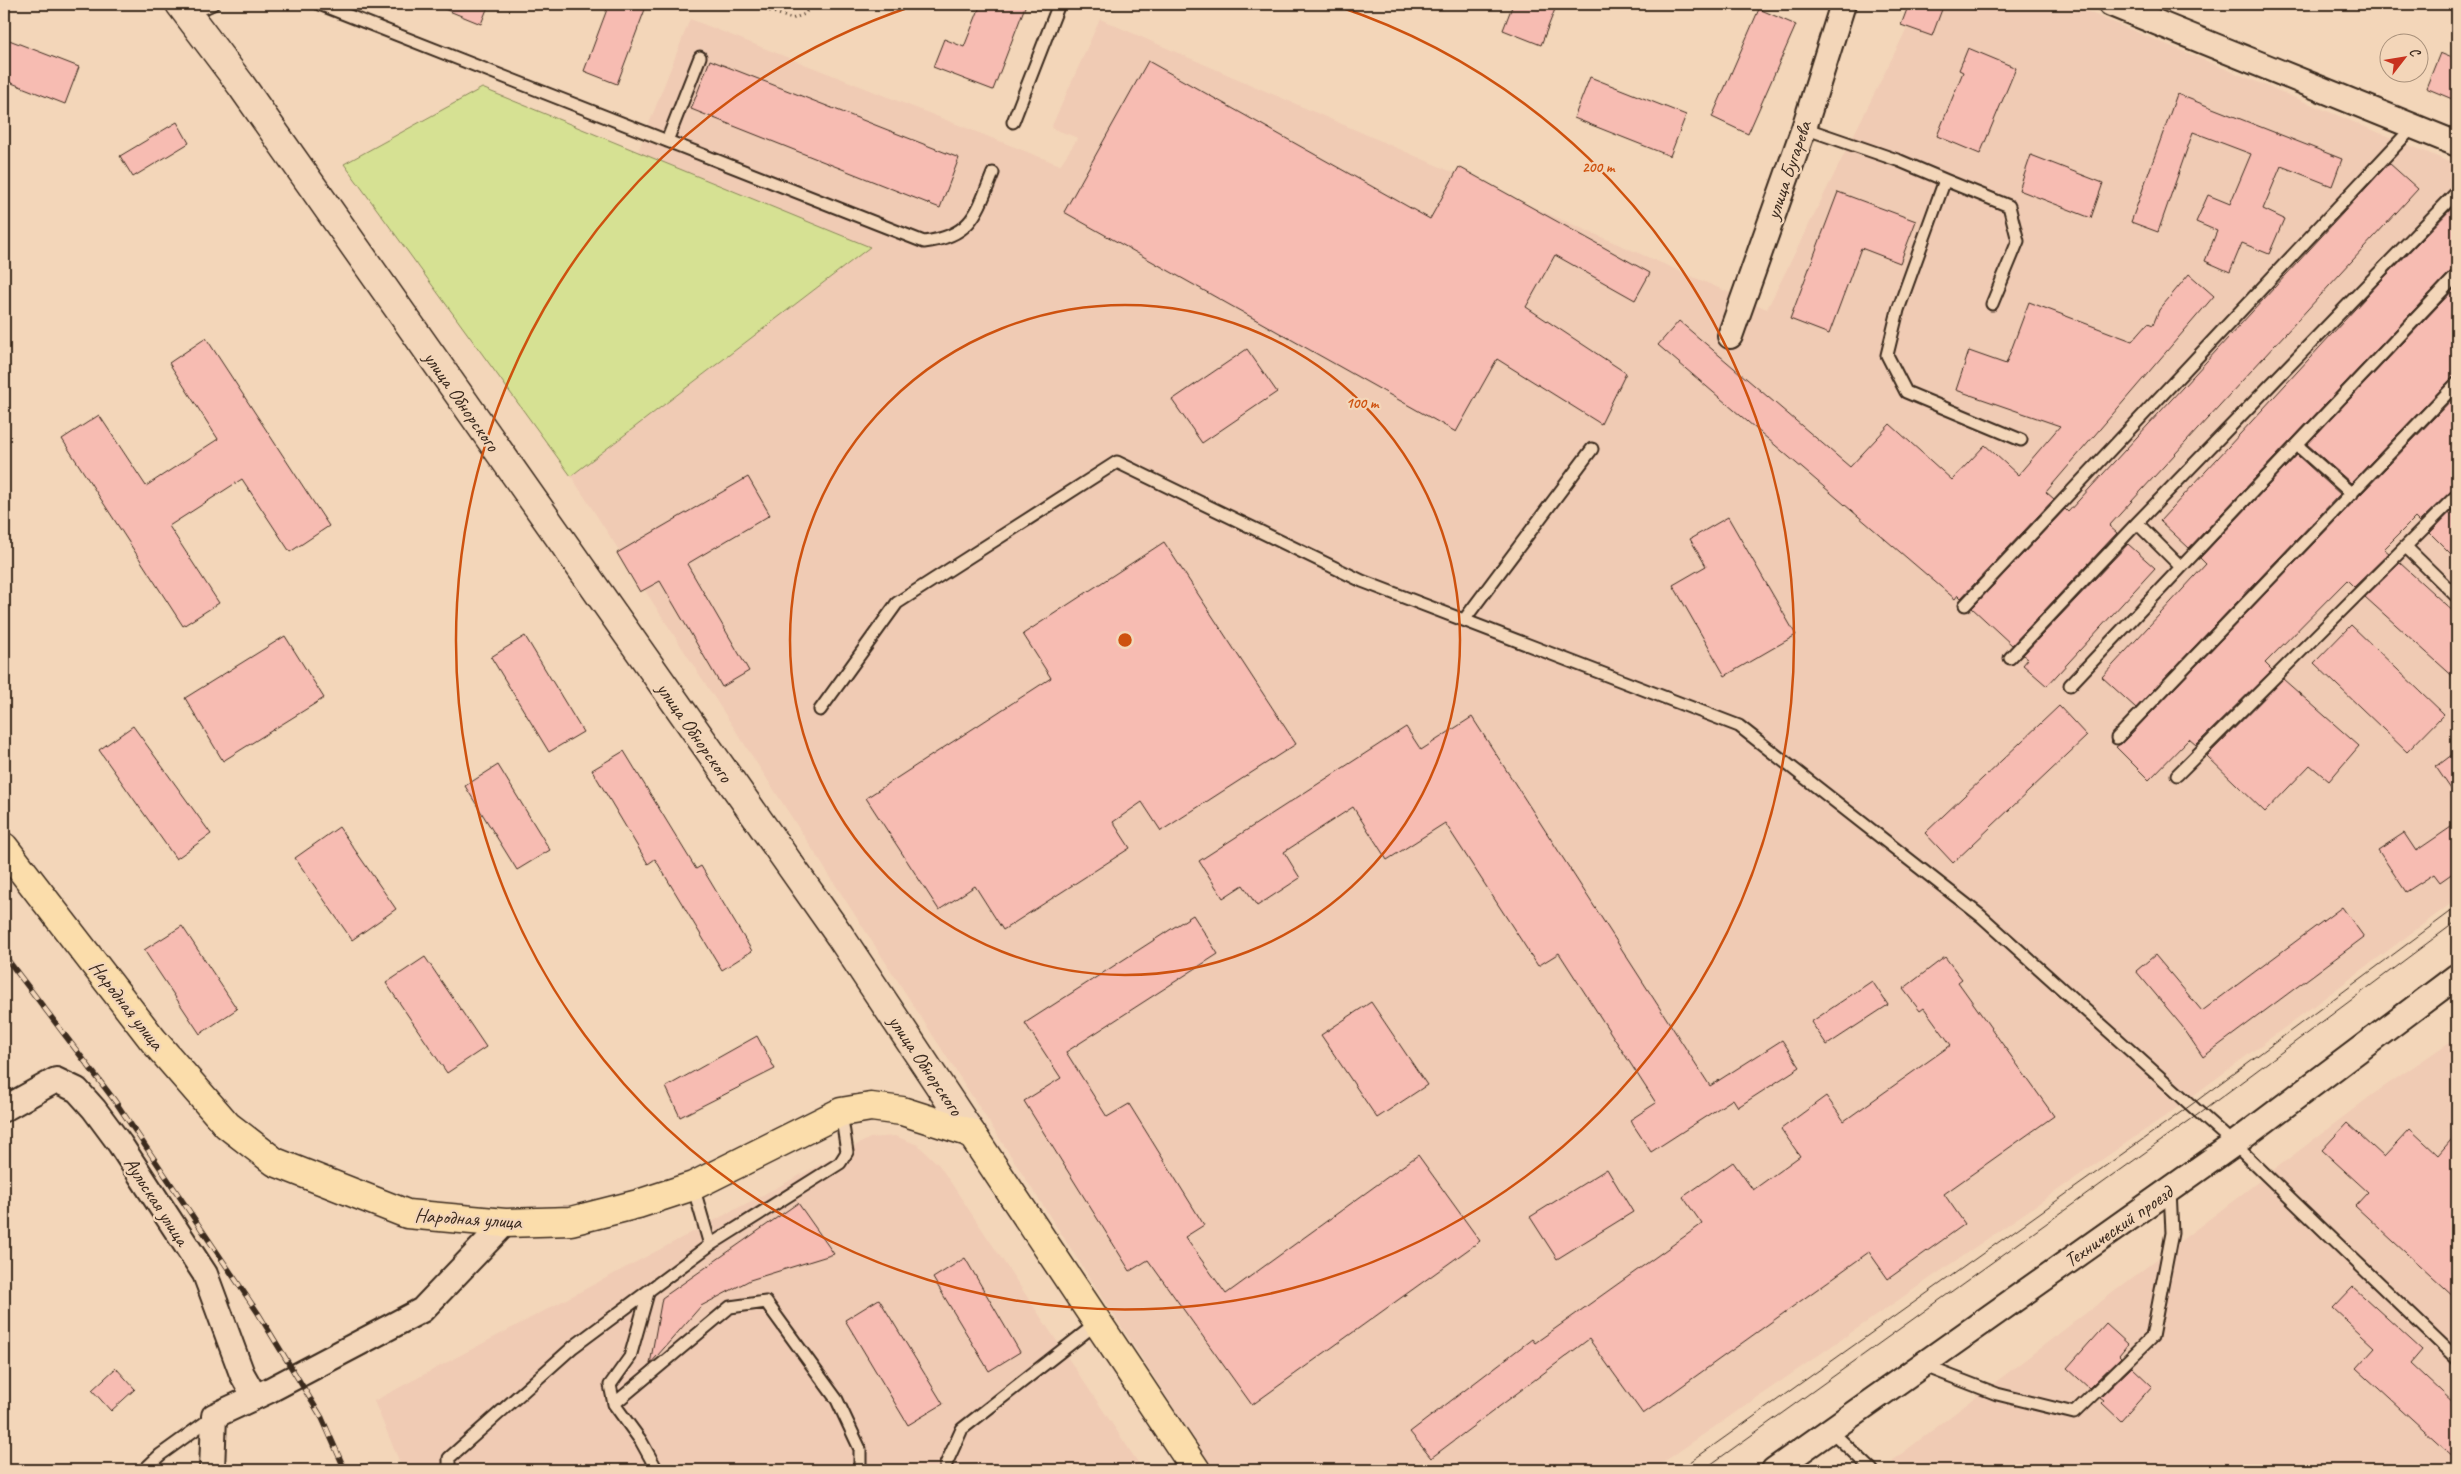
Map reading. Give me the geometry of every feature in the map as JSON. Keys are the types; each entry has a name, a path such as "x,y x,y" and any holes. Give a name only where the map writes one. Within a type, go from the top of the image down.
{"main road":[{"name":"улица Обнорского","path":"184,9 241,85 828,920 1196,1470"},
{"name":"Народная улица","path":"4,847 159,1047 227,1125 275,1162 407,1214 505,1223 572,1221 638,1204 693,1186 841,1112 871,1107 902,1111 971,1133"}],"street":[{"name":"улица Бугарева","path":"1730,336 1804,128 1843,4"},
{"path":"2111,4 2457,144"},
{"name":"Технический проезд","path":"1774,1470 2234,1144 2457,976"},
{"name":"Аульская улица","path":"4,1109 56,1080 77,1090 94,1109 120,1144 204,1274 242,1374 255,1397"},
{"path":"212,1470 214,1416 255,1397 422,1310 505,1223"}],"lane":[{"path":"184,9 213,4"},
{"path":"319,4 924,242 942,240 960,231 977,214 993,173"},
{"path":"1013,122 1059,4"},
{"path":"667,141 700,57"},
{"path":"1965,605 2414,127"},
{"path":"1804,128 1900,161 2009,206 2018,241 1992,304"},
{"path":"1945,180 1898,310 1887,356 1906,392 2021,440"},
{"path":"2010,658 2136,523 2457,192"},
{"path":"2070,685 2298,446 2457,275"},
{"path":"2117,738 2457,383"},
{"path":"2298,446 2352,494"},
{"path":"1464,620 1592,449"},
{"path":"820,710 896,603 1117,462 1362,581 1739,726 1981,916 2234,1144 2457,1359"},
{"path":"2177,775 2457,495"},
{"path":"2136,523 2181,567"},
{"path":"2406,547 2457,597"},
{"path":"449,1470 449,1458 573,1347 710,1245 840,1162 847,1152 841,1112"},
{"path":"693,1186 710,1245"},
{"path":"1922,1365 1998,1394 2074,1413 2152,1337 2172,1234 2170,1189"},
{"path":"648,1293 630,1357 610,1385 614,1404 641,1441 657,1470"},
{"path":"614,1404 730,1307 766,1302 837,1400 860,1449 860,1470"},
{"path":"946,1470 946,1464 962,1429 1097,1323"},
{"path":"144,1470 160,1455 214,1416"},
{"path":"1830,1430 1872,1470"}],"path":[{"path":"751,4 792,19 805,14 811,4"}],"shaded area":[{"path":"1919,4 2069,4 2457,165 2457,899 2174,1110 1652,1470 1214,1470 571,476 870,247 638,152 690,19 1060,165 1078,138 1051,128 1100,19 1767,309"},
{"path":"2457,1037 2457,1470 1901,1470 1892,1461 2372,1095"},
{"path":"895,1136 918,1145 939,1165 1143,1470 403,1470 374,1401 870,1138"}],"green space":[{"path":"482,88 870,247 571,476 344,164"}],"building":[{"path":"432,4 489,4 481,24"},
{"path":"609,4 647,4 617,84 584,71"},
{"path":"981,4 1026,4 993,90 933,67 944,39 964,47"},
{"path":"1513,4 1557,4 1541,45 1503,30"},
{"path":"1909,4 1944,4 1932,36 1901,25"},
{"path":"1759,9 1796,25 1748,134 1712,117"},
{"path":"4,38 79,67 65,104 4,80"},
{"path":"1968,48 2016,68 1980,154 1937,136 1963,72 1959,70"},
{"path":"2440,53 2457,60 2457,101 2426,88"},
{"path":"710,60 959,158 940,208 691,109"},
{"path":"1148,61 1430,219 1459,167 1650,273 1635,300 1555,255 1526,307 1626,373 1601,424 1497,359 1456,432 1064,212"},
{"path":"1590,77 1686,115 1670,156 1574,118"},
{"path":"2177,94 2342,159 2332,186 2281,166 2263,209 2284,219 2269,254 2242,243 2230,272 2205,261 2217,231 2196,222 2208,195 2230,204 2251,154 2193,132 2158,232 2131,222"},
{"path":"177,122 189,143 133,177 120,156"},
{"path":"2031,155 2103,183 2091,218 2019,190"},
{"path":"2389,163 2418,189 2109,526 2117,533 2012,645 1972,608 2065,509 2068,512"},
{"path":"1838,192 1916,221 1900,263 1861,248 1829,334 1790,319"},
{"path":"2457,203 2457,268 2452,270 2189,548 2160,521 2377,285"},
{"path":"2189,274 2214,296 2046,492 2054,499 1961,598 1958,595 1955,599 1658,345 1679,321 1850,467 1890,424 1952,480 1985,445 2018,475 2060,426 1956,390 1969,351 2006,364 2029,302 2132,341 2148,323 2153,325 2159,310"},
{"path":"2457,286 2457,376 2452,378 2351,483 2307,444"},
{"path":"206,338 329,526 290,552 242,479 169,526 219,603 183,626 62,439 99,415 146,486 218,439 169,363"},
{"path":"1247,349 1277,392 1202,443 1172,400"},
{"path":"2457,394 2457,488 2452,490 2419,522 2415,518 2384,549 2389,553 2354,587 2347,580 2265,663 2272,670 2196,745 2189,739 2149,780 2116,747 2122,743"},
{"path":"2297,455 2340,494 2136,708 2102,677 2206,564 2200,558"},
{"path":"748,477 770,515 687,564 749,671 722,687 660,581 640,592 617,553"},
{"path":"2457,505 2457,560 2430,533"},
{"path":"1728,517 1796,635 1725,676 1673,585 1706,566 1690,539"},
{"path":"1164,542 1296,744 1161,831 1142,802 1113,822 1130,848 1003,930 975,886 939,910 866,798 1051,678 1023,634"},
{"path":"2128,544 2155,568 2047,686 2023,665 2028,659 2023,655"},
{"path":"2400,563 2457,615 2457,680 2365,597"},
{"path":"2351,625 2444,714 2407,752 2314,663"},
{"path":"285,636 324,698 223,761 185,698"},
{"path":"525,636 583,732 549,752 491,657"},
{"path":"2283,679 2359,746 2329,781 2310,765 2265,812 2207,756"},
{"path":"2059,706 2087,736 1953,863 1925,833"},
{"path":"1472,717 1710,1086 1782,1040 1800,1067 1738,1107 1733,1099 1651,1152 1630,1120 1656,1103 1559,953 1538,966 1445,823 1387,860 1353,807 1284,852 1300,878 1257,906 1243,885 1223,898 1199,861 1406,727 1421,750"},
{"path":"133,726 211,834 176,859 99,750"},
{"path":"624,751 696,869 701,866 752,951 722,970 655,859 648,864 592,770"},
{"path":"2457,751 2457,798 2436,767"},
{"path":"498,765 550,850 517,870 465,786"},
{"path":"2457,823 2457,870 2440,882 2434,874 2406,892 2378,850 2404,833 2416,851"},
{"path":"339,827 396,909 352,940 295,858"},
{"path":"2342,907 2364,937 2203,1057 2182,1026 2136,971 2155,955 2202,1011"},
{"path":"1193,915 1218,954 1066,1052 1107,1117 1129,1104 1204,1225 1185,1237 1226,1294 1418,1155 1480,1241 1252,1405 1148,1260 1130,1271 1024,1101 1061,1078 1025,1023"},
{"path":"182,926 237,1009 200,1034 144,950"},
{"path":"425,957 486,1047 447,1073 386,983"},
{"path":"1945,957 1962,979 1958,982 2054,1116 1944,1194 1965,1224 1888,1279 1869,1252 1643,1414 1589,1339 1431,1458 1410,1432 1532,1339 1535,1343 1702,1224 1683,1197 1733,1162 1753,1190 1800,1156 1781,1129 1826,1096 1844,1121 1951,1045 1924,1008 1920,1011 1903,989"},
{"path":"1872,981 1888,1005 1827,1045 1811,1022"},
{"path":"1371,1002 1427,1085 1377,1118 1321,1035"},
{"path":"757,1036 775,1069 680,1117 666,1087"},
{"path":"2347,1123 2384,1157 2410,1129 2438,1155 2457,1133 2457,1300 2355,1206 2368,1192 2322,1150"},
{"path":"1607,1169 1633,1212 1557,1259 1530,1217"},
{"path":"798,1203 834,1254 750,1280 701,1306 650,1364 662,1298"},
{"path":"965,1258 1020,1352 989,1371 933,1278"},
{"path":"2353,1287 2422,1350 2411,1363 2457,1406 2457,1460 2356,1368 2375,1347 2333,1308"},
{"path":"879,1299 943,1404 908,1425 845,1320"},
{"path":"2106,1324 2128,1344 2119,1355 2121,1357 2089,1388 2067,1368"},
{"path":"2132,1367 2152,1386 2121,1421 2102,1403 2104,1401 2100,1398"},
{"path":"116,1368 135,1389 111,1411 92,1390"}],"tram line":[{"path":"1679,1470 2191,1105 2457,907"},
{"path":"1703,1470 2200,1113 2457,921"}],"railway":[{"path":"4,955 115,1101 258,1313 322,1418 345,1470"}]}
